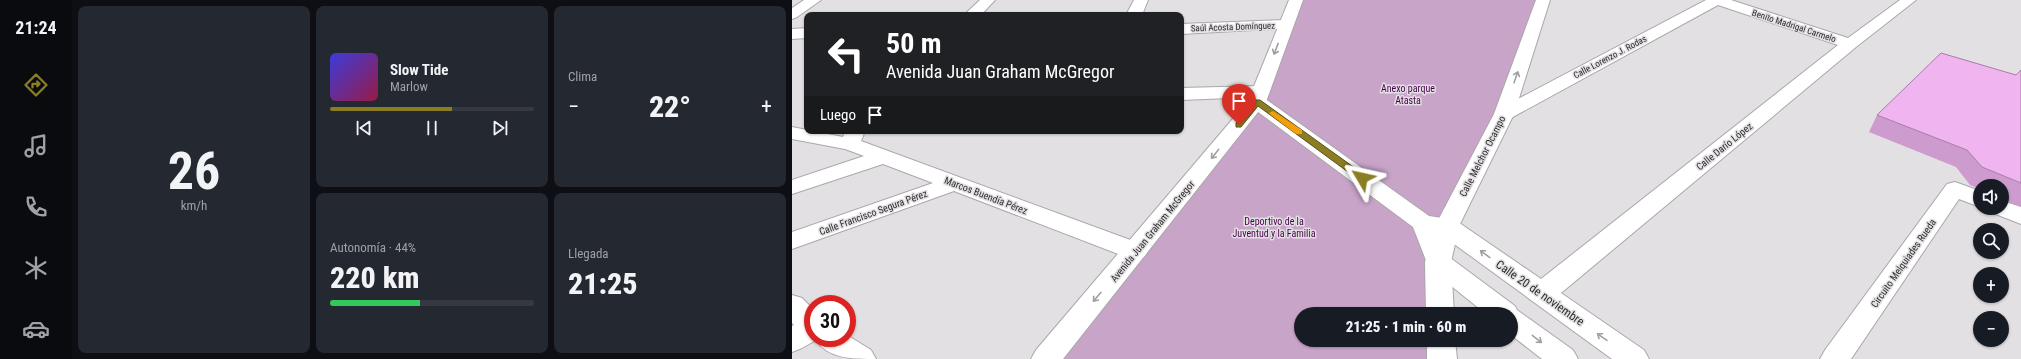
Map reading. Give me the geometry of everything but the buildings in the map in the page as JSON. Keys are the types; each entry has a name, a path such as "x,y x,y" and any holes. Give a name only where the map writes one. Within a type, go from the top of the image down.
{"street":[{"path":"975,12 988,0"},
{"path":"1135,12 1141,0"},
{"name":"Avenida Juan Graham McGregor","path":"1046,359 1259,96 1296,0"},
{"name":"Calle Melchor Ocampo","path":"1440,307 1435,224 1504,114 1543,0"},
{"name":"Calle Lorenzo J. Rodas","path":"1504,114 1717,0"},
{"name":"Benito Madrigal Carmelo","path":"1717,0 1850,44"},
{"name":"Calle Darío López","path":"1541,294 1850,44 1909,0"},
{"path":"792,14 804,4"},
{"name":"Saúl Acosta Domínguez","path":"1184,29 1286,25"},
{"path":"792,34 804,33"},
{"path":"1184,94 1259,96 1435,224"},
{"name":"Marcos Buendía Pérez","path":"792,133 804,134"},
{"name":"Marcos Buendía Pérez","path":"807,134 852,137 883,156 1135,251"},
{"path":"792,187 883,156"},
{"name":"Calle Francisco Segura Pérez","path":"792,241 954,183"},
{"name":"Circuito Melquiades Rueda","path":"1835,359 1955,189 1973,197"},
{"path":"2009,211 2021,216"},
{"name":"Calle 20 de noviembre","path":"1435,224 1541,294 1634,359"},
{"path":"1438,262 1496,307"},
{"path":"792,305 804,318"},
{"path":"1518,324 1563,359"},
{"path":"792,340 804,333"},
{"path":"843,347 861,359"},
{"path":"1442,347 1442,359"}],"green space":[{"path":"1296,0 1543,0 1447,226 1441,307 1294,307 1294,347 1441,347 1442,359 1046,359 1257,102"}],"slow traffic":[{"path":"1273,113 1299,132"}],"route":[{"path":"1239,125 1257,102 1362,178"}],"park label":[{"name":"Anexo parque Atasta","path":"1408,94"},
{"name":"Deportivo de la Juventud y la Familia","path":"1274,226"}]}
